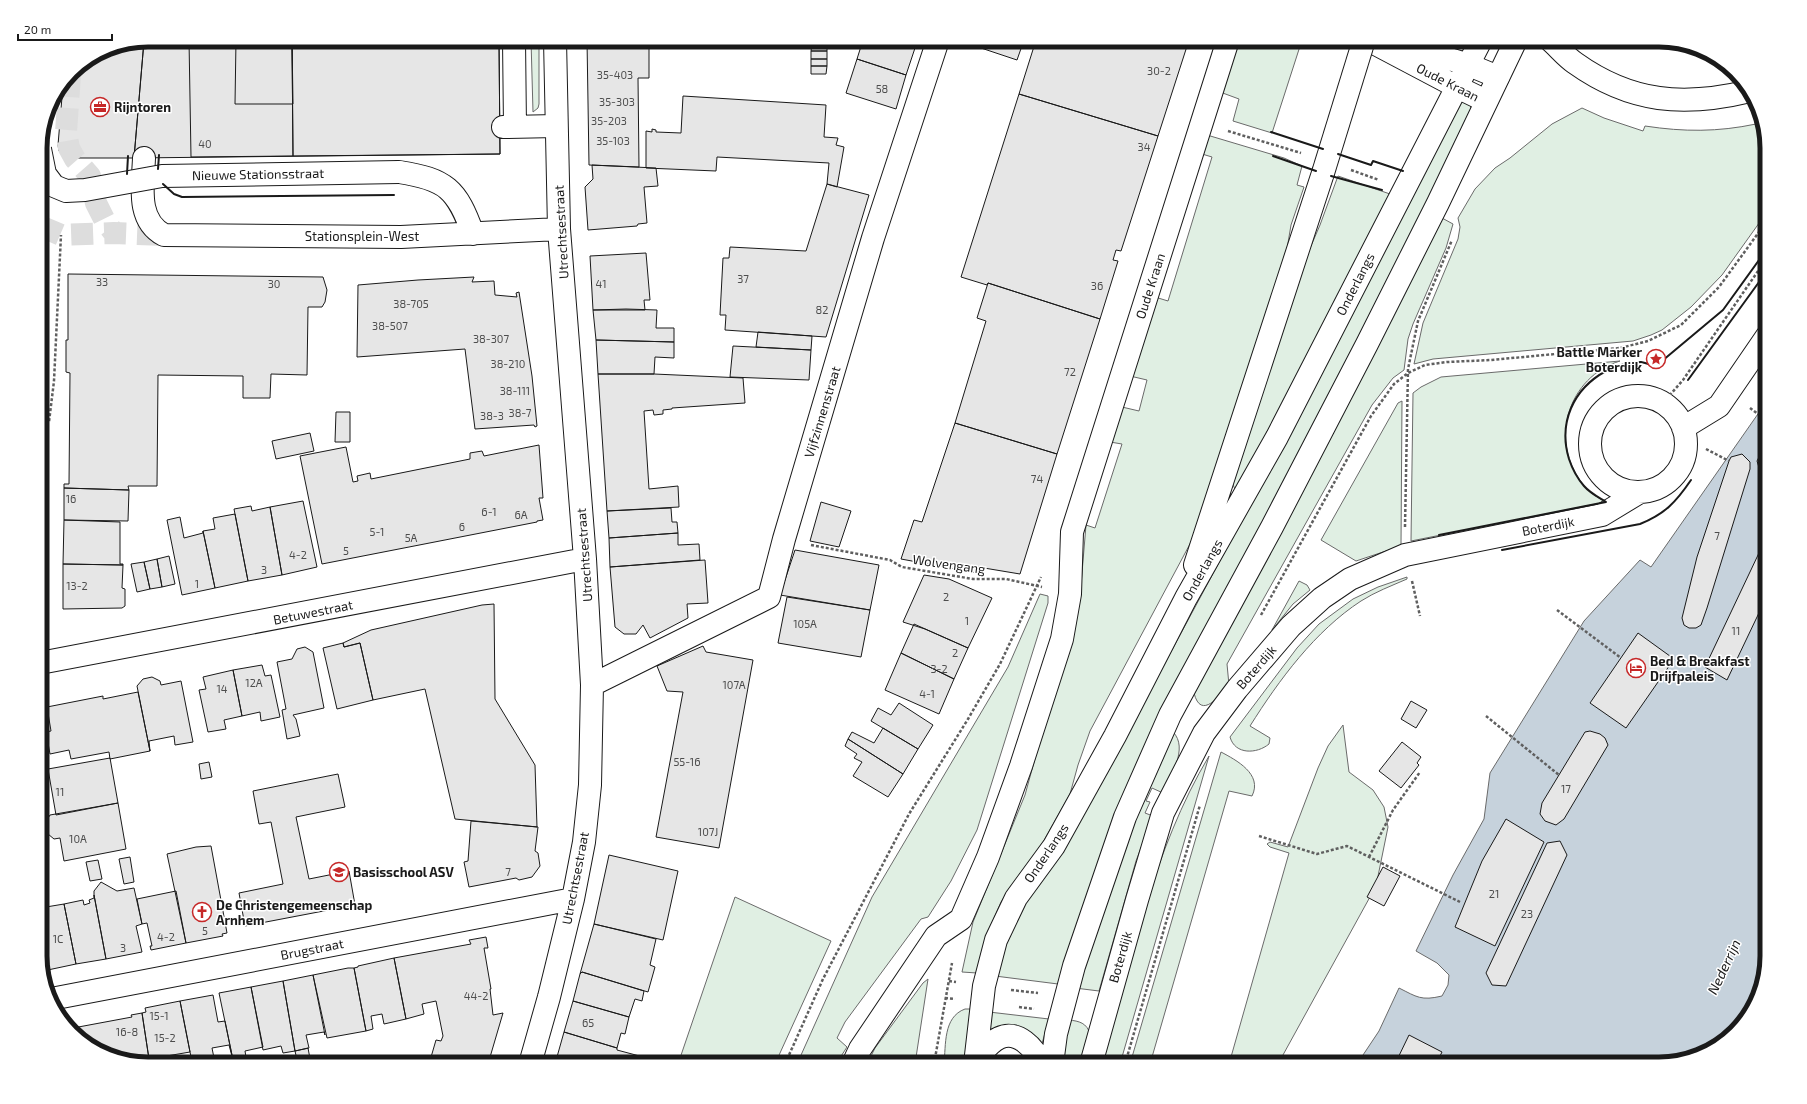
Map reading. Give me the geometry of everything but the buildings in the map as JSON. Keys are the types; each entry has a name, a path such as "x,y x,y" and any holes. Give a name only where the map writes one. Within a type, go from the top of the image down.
{"street":[{"path":"514,47 509,127 556,126"},
{"name":"Utrechtsestraat","path":"532,1057 549,997 572,899 584,842 590,785 592,685 585,559 559,228 556,126 556,47"},
{"name":"Vijfzinnenstraat","path":"592,685 769,597 784,539 873,238 936,47"},
{"name":"Oude Kraan","path":"1070,594 1072,532 1226,47"},
{"path":"1186,598 1201,543 1323,173 1362,47"},
{"name":"Oude Kraan","path":"1381,47 1486,101"},
{"name":"Oude Kraan","path":"1409,47 1469,65 1498,77"},
{"name":"Onderlangs","path":"976,1057 983,994 996,940 1016,898 1054,846 1115,736 1186,598 1277,437 1478,47"},
{"path":"1053,1057 1056,1034 1074,966 1125,817 1170,715 1272,528 1434,210 1513,47"},
{"path":"1558,47 1574,62 1603,80 1631,92 1660,100 1684,101 1726,97 1743,93"},
{"name":"Stationsplein-West","path":"144,158 142,202 144,211 151,224 164,236 401,237 559,228"},
{"name":"Nieuwe Stationsstraat","path":"47,177 54,186 66,191 85,190 162,176 398,172 425,176 448,187 464,210 472,234"},
{"path":"1683,428 1719,406 1760,346"},
{"path":"1631,397 1647,397 1663,403 1675,414 1683,428 1686,443 1684,458 1678,472 1667,482 1654,490 1640,492 1624,490 1611,484 1600,474 1592,459 1590,442 1594,426 1602,412 1615,402 1631,397"},
{"name":"Boterdijk","path":"1092,1057 1134,907 1164,813 1204,733 1236,689 1291,626 1322,598 1350,579 1405,555 1602,516 1640,492"},
{"name":"Betuwestraat","path":"47,662 585,559"},
{"path":"856,1057 860,1049 936,936 961,919 988,856 1021,766 1062,639 1070,594"},
{"name":"Brugstraat","path":"56,998 572,899"},
{"name":"Onderlangs","path":"979,1057 990,1044 998,1038 1007,1035 1015,1036 1023,1040 1029,1045 1037,1057"}],"path":[{"path":"1261,616 1371,416 1394,384 1408,373 1425,365 1447,362 1492,360 1620,348 1648,341 1681,325 1719,287 1760,231"},
{"path":"1420,616 1405,555 1408,373 1418,321 1454,234"},
{"path":"47,422 49,422 53,388 61,235"},
{"path":"1663,403 1683,380 1760,268"},
{"path":"1706,449 1729,461"},
{"name":"Wolvengang","path":"810,544 890,560 902,567 973,579 1006,580 1070,594"},
{"path":"788,1057 848,931 909,814 972,713 1000,664 1043,574"},
{"path":"1557,610 1621,658"},
{"path":"1486,716 1559,775"},
{"path":"1369,857 1393,810 1420,772"},
{"path":"1127,1057 1201,800"},
{"path":"1259,836 1317,854 1347,846 1460,902"},
{"path":"949,980 983,994 1064,1004"},
{"path":"935,1057 945,998 983,994 1064,1004"}],"green space":[{"path":"531,47 539,47 539,104 538,108 533,112"},
{"path":"1235,47 1300,47 1272,133 1233,121 1239,99 1220,92"},
{"path":"1460,102 1470,102 1470,118 1276,500 1058,984 995,976 1001,953 1022,907 1082,815 1300,412"},
{"path":"1582,108 1604,118 1643,131 1645,126 1687,130 1714,130 1756,124 1760,141 1760,222 1722,275 1691,307 1662,330 1651,335 1633,341 1433,359 1414,364 1423,323 1458,239 1460,227 1458,218 1475,189 1495,168 1510,158 1552,124"},
{"path":"1207,135 1284,158 1302,166 1297,185 1304,187 1291,225 1284,267 1191,542 1090,731 1070,794 1042,844 1001,902 989,930 977,973 962,972 973,922 1025,795 1081,585 1086,525 1095,528 1122,444 1110,442 1122,407 1139,411 1147,380 1130,376 1155,297 1168,301 1212,157 1202,154"},
{"path":"1338,176 1390,194 1240,488 1235,489 1232,483 1301,269 1320,225"},
{"path":"1442,218 1453,224 1446,248 1413,324 1408,339 1404,370 1393,378 1372,405 1227,664 1229,685 1211,703 1201,705 1197,701 1194,693"},
{"path":"1620,361 1602,369 1587,381 1576,395 1569,412 1566,430 1567,448 1572,466 1587,489 1606,502 1411,541 1413,393 1421,387 1441,377"},
{"path":"1402,401 1401,546 1356,561 1321,540 1398,403"},
{"path":"1407,577 1407,579 1366,598 1344,613 1313,642 1299,658 1273,691 1250,726 1270,738 1269,744 1259,750 1247,751 1241,750 1233,743 1230,737 1297,648 1319,624 1353,599 1378,587"},
{"path":"1299,581 1307,585 1310,590 1293,604 1272,630"},
{"path":"1040,594 1048,596 1048,603 977,830 951,881 928,917 921,919 845,1022 837,1038 847,1047 841,1057 800,1057 872,897 1008,667"},
{"path":"1343,725 1349,772 1373,790 1384,807 1388,827 1376,886 1282,1057 1231,1057 1289,853 1270,847 1267,844 1270,842 1288,847 1328,746"},
{"path":"1173,732 1179,746 1177,762 1163,793 1152,788 1146,801 1150,802 1145,813 1153,816 1136,861 1099,991 1075,988 1121,850"},
{"path":"1221,752 1234,759 1251,775 1254,781 1252,796 1229,791 1152,1057 1132,1057"},
{"path":"1209,756 1122,1057 1103,1057 1145,906 1173,829"},
{"path":"735,897 831,941 778,1057 680,1057"},
{"path":"928,979 916,1057 870,1057 875,1048 923,983"},
{"path":"965,1009 972,1009 966,1057 945,1057 949,1025 958,1013"},
{"path":"989,1012 1049,1019 1041,1047 1022,1031 1011,1026 1005,1026 987,1031"},
{"path":"1069,1020 1085,1025 1090,1034 1085,1057 1061,1057"}],"water":[{"name":"Nederrijn","path":"1760,411 1760,956 1757,982 1746,1006 1730,1027 1710,1043 1685,1054 1672,1056 1362,1057 1379,1031 1399,988 1415,996 1424,998 1442,996 1448,985 1449,975 1437,963 1416,951 1453,875 1484,819 1490,773 1584,621 1640,560 1651,567"}],"tunnel":[{"path":"69,85 66,132 69,148 75,159 90,176 96,203 105,221 114,233"},
{"path":"47,229 61,235 114,233 164,235"}],"wall":[{"path":"1271,132 1323,149"},
{"path":"1338,154 1371,165 1373,161 1403,171"},
{"path":"158,169 159,155"},
{"path":"127,174 128,156"},
{"path":"1273,156 1316,171"},
{"path":"1331,176 1382,190"},
{"path":"163,184 174,194 182,197 394,195"},
{"path":"1439,535 1606,502 1591,493 1584,486 1575,473 1569,459 1566,446 1567,420 1577,397 1594,378 1614,367 1636,362 1656,366 1723,310 1760,259"},
{"path":"1688,380 1760,281"},
{"path":"1502,550 1640,524 1656,516 1675,501 1691,480"}],"place":[{"name":"Rijntoren","path":"100,107"},
{"name":"Battle Marker Boterdijk","path":"1656,359"},
{"name":"Bed & Breakfast Drijfpaleis","path":"1636,668"},
{"name":"Basisschool ASV","path":"339,872"},
{"name":"De Christengemeenschap Arnhem","path":"202,912"}]}
